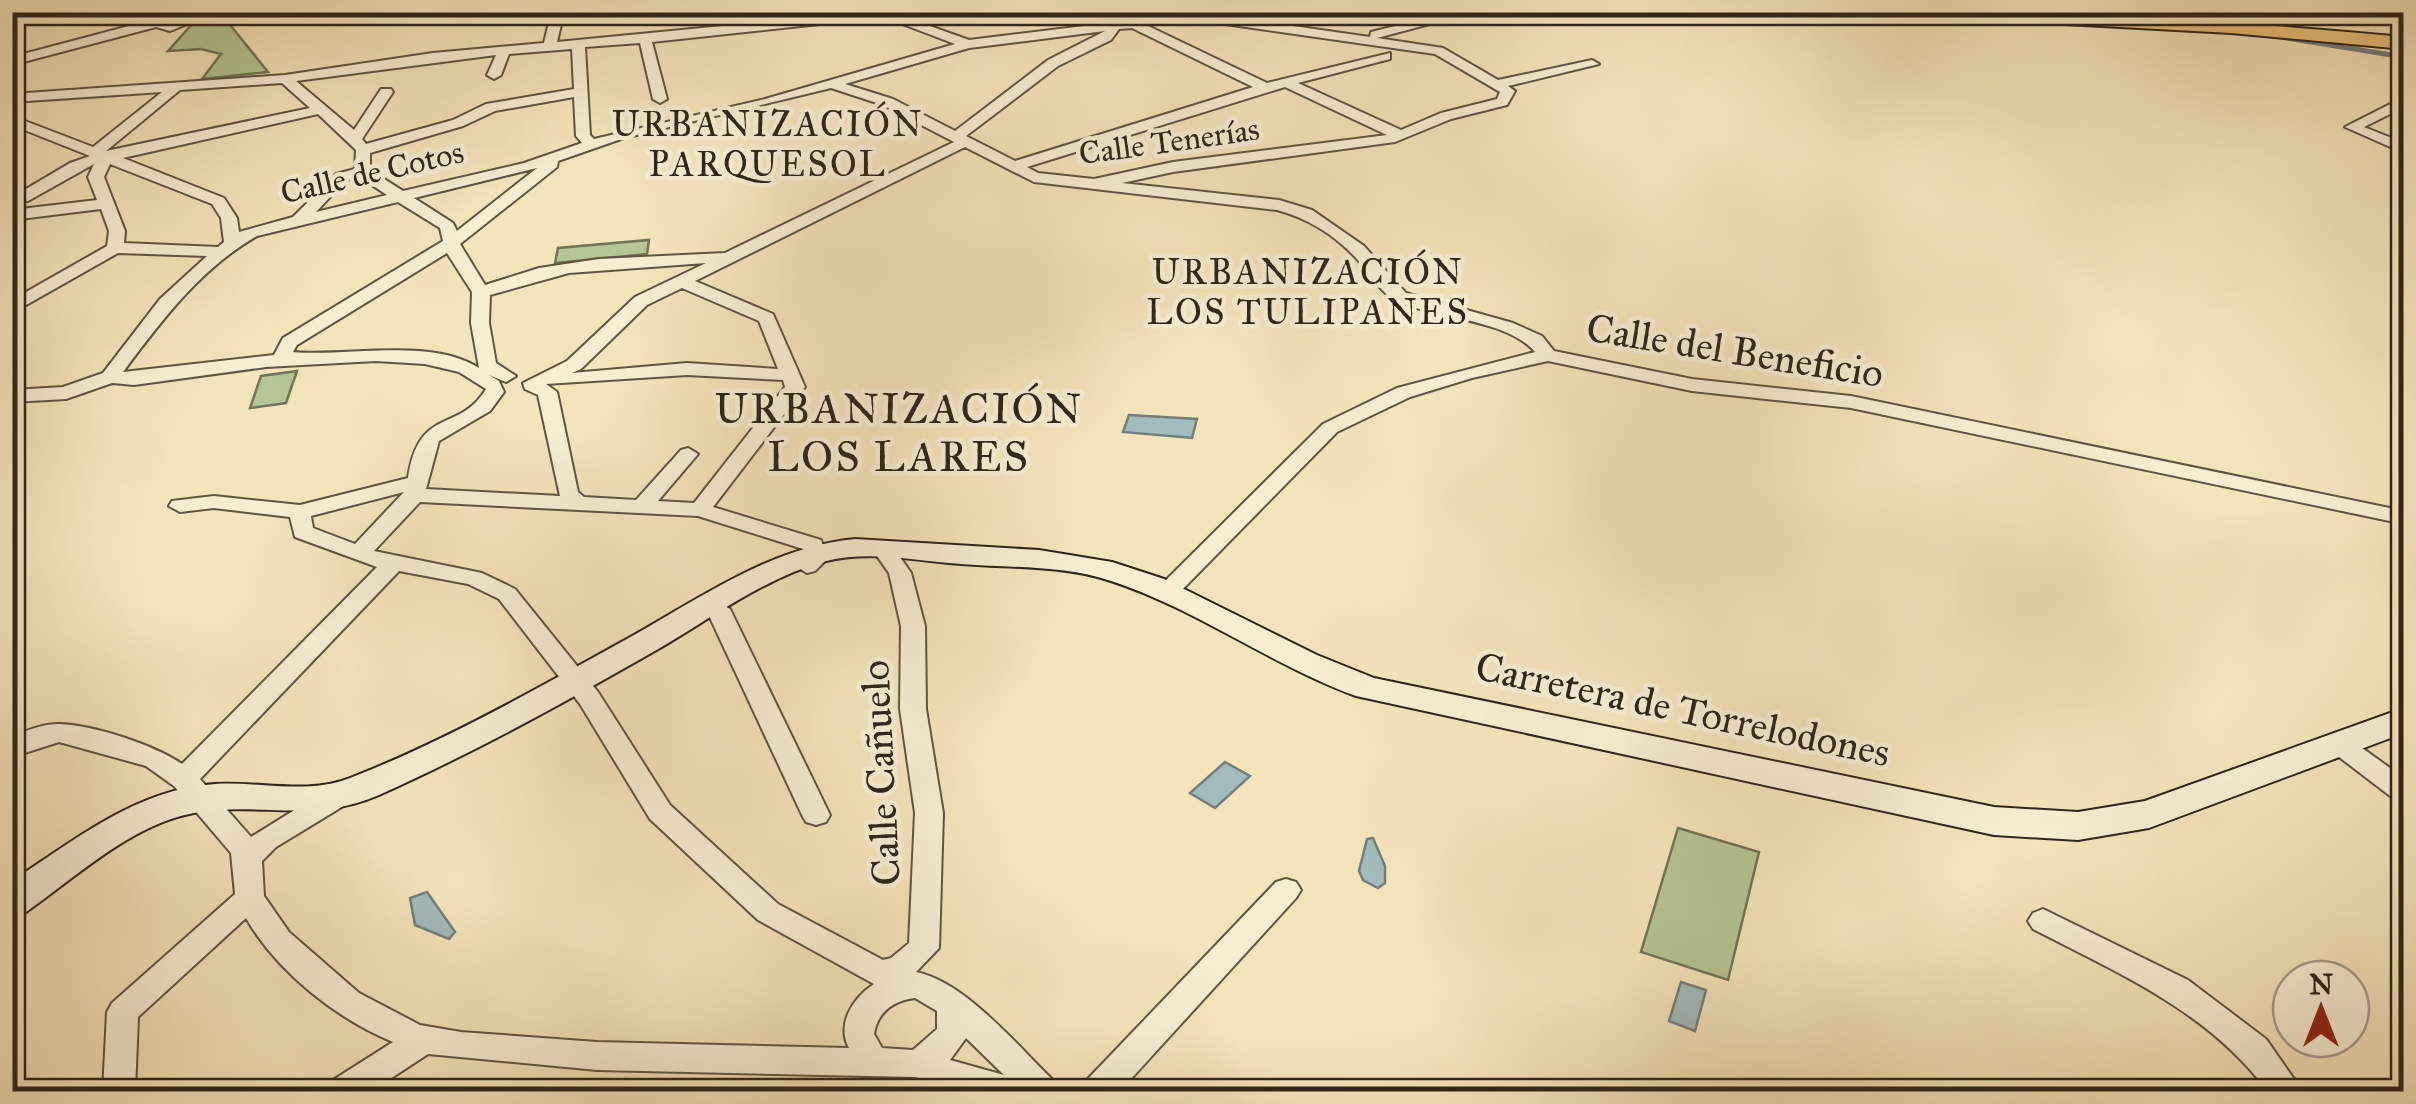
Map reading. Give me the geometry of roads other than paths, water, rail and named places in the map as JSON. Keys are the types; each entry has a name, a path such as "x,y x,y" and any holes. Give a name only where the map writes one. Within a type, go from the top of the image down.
{"main road":[{"path":"1956,12 2231,27 2404,44"},
{"name":"Carretera de Torrelodones","path":"192,788 288,802 335,798 576,680 742,584 818,554 852,548 1082,564 1168,592 1307,664 1368,688 1994,821 2078,826 2149,814 2404,720"},
{"name":"Carretera de Torrelodones","path":"655,637 809,572 892,552"},
{"path":"12,902 142,820 180,802 192,788"}],"street":[{"path":"12,22 52,12"},
{"path":"550,47 556,18 567,12"},
{"path":"291,358 283,354 290,342 444,248 558,157 590,143 832,84 968,44 1134,24 1183,12"},
{"path":"1202,12 1226,20 1438,51 1497,84 1592,64"},
{"path":"1277,26 1328,12"},
{"path":"1367,38 1469,12"},
{"path":"12,98 285,79 411,60 811,25 891,13 968,44"},
{"path":"12,60 160,24"},
{"path":"1134,24 1266,88"},
{"path":"13,396 66,392 110,377 134,379 291,358 354,354 454,362 480,371 497,385 517,393 574,365 641,301 961,139 1053,63 1107,37 1108,27"},
{"path":"645,38 660,99"},
{"path":"578,44 583,136 590,143"},
{"path":"494,76 504,51"},
{"path":"1014,167 1285,82 1384,56"},
{"path":"285,79 359,144"},
{"path":"1285,82 1402,136"},
{"name":"Calle Tenerías","path":"832,84 888,102 1044,180 1094,184 1172,167 1402,136 1446,116 1502,102 1508,91 1497,84"},
{"path":"115,248 116,232 96,177 104,155 177,86"},
{"path":"362,172 359,144 386,92"},
{"path":"359,144 415,137 491,107 582,92"},
{"path":"2404,101 2352,128 2404,149"},
{"path":"22,198 74,166 104,155 322,109"},
{"path":"12,120 218,201 230,218 227,248 166,304 110,377"},
{"path":"415,137 446,141"},
{"name":"Calle de Cotos","path":"227,248 251,232 558,157"},
{"path":"298,221 341,177 362,172 439,217 447,226 444,248 481,292 484,352 497,385"},
{"name":"Calle del Beneficio","path":"1094,184 1279,206 1306,213 1358,250 1400,297 1507,327 1534,340 1548,355 1692,386 1851,402 2404,518"},
{"path":"12,215 106,204"},
{"path":"12,308 115,248 227,248"},
{"path":"481,292 522,275 555,268 730,256"},
{"path":"681,281 767,318 794,388 700,510"},
{"path":"454,362 484,352"},
{"path":"1168,592 1348,414 1380,401 1548,355"},
{"path":"532,384 580,376 687,369 791,376"},
{"path":"532,384 547,392 568,493 578,504"},
{"path":"360,552 414,489 417,465 436,432 489,404 497,385"},
{"path":"642,506 688,454"},
{"path":"180,506 214,502 300,512 414,489 700,510 794,538 812,545 818,554"},
{"path":"300,512 303,532 392,565 474,578 507,594 576,680 660,812 768,912 899,982 943,995 1042,1092"},
{"name":"Calle Cañuelo","path":"892,552 913,626 913,709 929,813 924,970 899,982"},
{"name":"Carretera de Torrelodones","path":"751,594 770,580 812,564 818,554"},
{"path":"192,788 392,565"},
{"path":"718,609 816,816"},
{"path":"12,748 38,736 59,733 92,738 155,759 192,788 234,834 248,857 244,876 250,898 271,932 330,991 377,1021 423,1040 553,1055 804,1058 917,1064 1011,1092"},
{"path":"2339,744 2404,792"},
{"name":"Carretera de Torrelodones","path":"248,857 266,840 335,798"},
{"path":"1097,1092 1286,890"},
{"path":"118,1092 123,1012 250,898"},
{"path":"2043,921 2177,990 2255,1048 2287,1092"},
{"path":"884,1064 862,1048 859,1022 876,999 899,982"},
{"path":"917,1064 932,1056 953,1032 952,1005"},
{"path":"342,1092 423,1040"}],"water":[{"path":"1129,415 1197,419 1192,438 1123,432"},
{"path":"1225,762 1250,776 1215,808 1190,793"},
{"path":"1373,838 1385,866 1385,883 1378,888 1363,880 1359,871 1367,839"},
{"path":"427,892 455,932 449,939 415,925 410,898"},
{"path":"1681,982 1706,990 1695,1031 1669,1021"}],"waterway":[{"path":"2169,12 2241,23"},
{"path":"2261,34 2404,57"}],"district":[{"name":"URBANIZACIÓN PARQUESOL","path":"768,144"},
{"name":"URBANIZACIÓN LOS TULIPANES","path":"1308,292"},
{"name":"URBANIZACIÓN LOS LARES","path":"899,432"}]}
